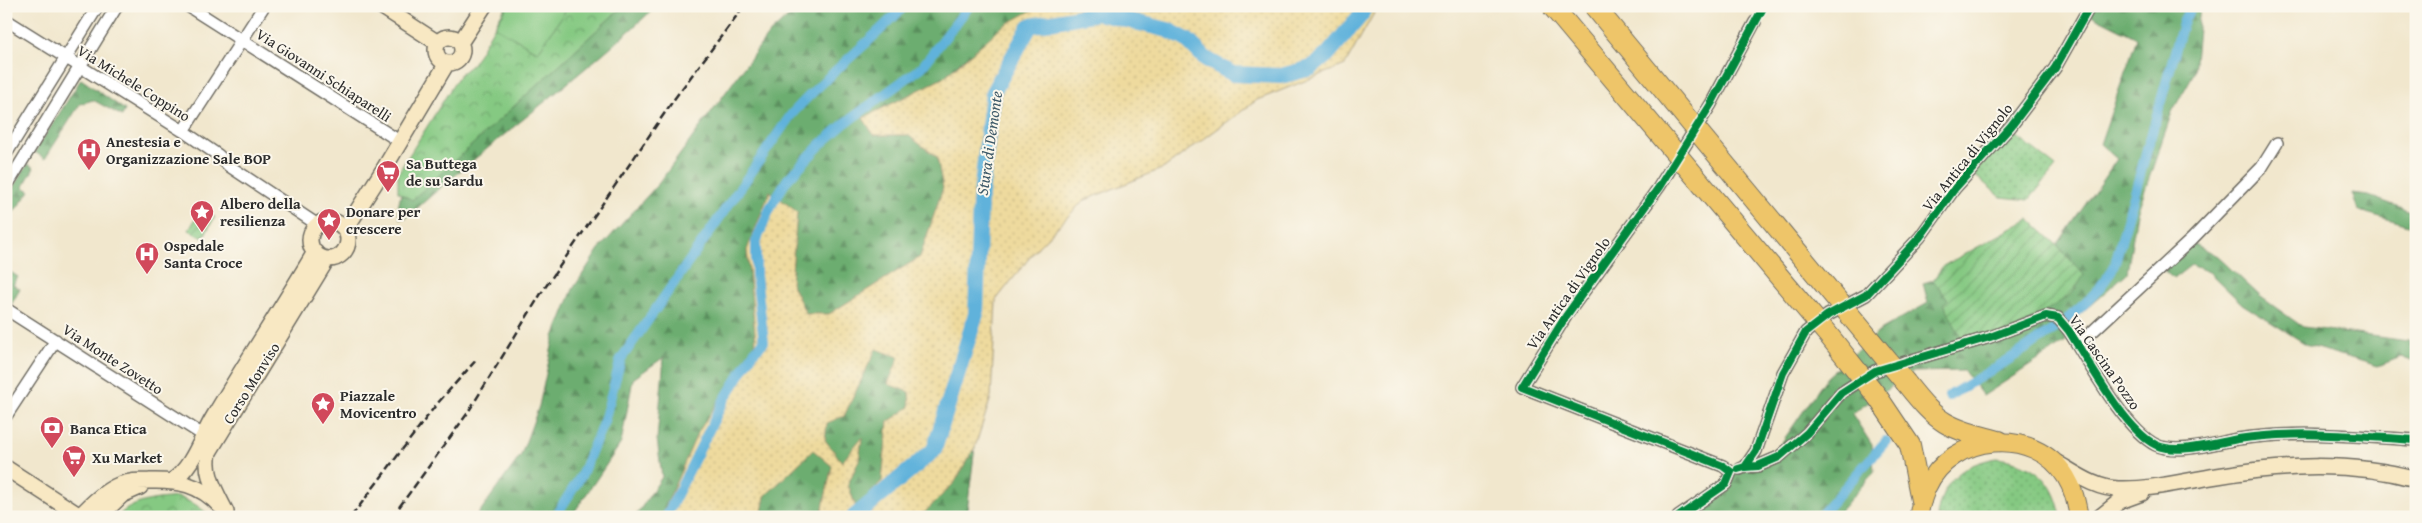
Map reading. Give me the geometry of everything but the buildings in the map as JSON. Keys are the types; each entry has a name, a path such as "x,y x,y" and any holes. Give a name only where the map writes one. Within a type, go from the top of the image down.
{"highway":[{"path":"1552,6 1830,336 1877,396 1910,445 1919,512"},
{"path":"1594,6 1930,412 1947,426 1999,441"}],"main road":[{"path":"381,6 438,43"},
{"path":"457,41 474,6"},
{"path":"457,41 484,6"},
{"path":"443,61 436,50 438,43 445,38 457,41"},
{"path":"341,227 393,137 443,61 458,59 462,52 457,41"},
{"path":"341,227 382,172 443,61"},
{"path":"328,222 341,227 348,243 345,251 337,258 321,255 311,238 318,225 328,222"},
{"name":"Corso Monviso","path":"168,480 180,476 188,465 203,435 321,255"},
{"name":"Corso Monviso","path":"227,514 209,477 207,461 209,452 321,255"},
{"path":"1919,512 1932,477 1950,458 1973,445 1999,441 2026,445 2086,480 2118,490 2252,470 2302,466 2370,469 2416,480"},
{"path":"2049,458 2065,476 2076,497 2079,517"},
{"path":"6,468 79,516 117,485 132,481 168,480 198,488 211,496 227,514"},
{"path":"99,517 122,495 146,484 168,480"},
{"path":"2100,517 2120,501 2173,483"}],"street":[{"path":"6,154 10,142 66,59 98,6"},
{"path":"6,187 117,6"},
{"name":"Via Giovanni Schiaparelli","path":"188,6 393,137"},
{"path":"183,131 264,6"},
{"name":"Via Antica di Vignolo","path":"1745,467 1756,451 1782,373 1806,332 1828,315 1866,295 1920,237 1955,188 2011,126 2055,68 2090,6"},
{"name":"Via Michele Coppino","path":"6,20 183,131 218,155 229,166 318,225"},
{"name":"Via Antica di Vignolo","path":"1731,472 1723,466 1522,386 1566,316 1660,187 1711,104 1755,22"},
{"path":"10,142 27,153"},
{"name":"Via Cascina Pozzo","path":"2078,346 2192,239 2262,167 2277,143"},
{"name":"Via Monte Zovetto","path":"6,309 203,435"},
{"name":"Via Cascina Pozzo","path":"1745,467 1758,466 1779,457 1807,432 1841,393 1874,371 1990,336 2029,320 2046,316 2055,317 2069,331 2135,429 2156,445 2175,450 2239,439 2300,434 2416,440"},
{"path":"6,416 56,340"},
{"path":"1678,517 1726,484 1731,472 1745,467"}],"green space":[{"path":"506,6 623,6 412,200 398,192 398,173 460,74 473,64"},
{"path":"508,6 568,7 538,52 495,27"},
{"path":"623,6 657,6 596,60 407,217 400,219 398,208 401,194 413,199"},
{"path":"800,6 1050,6 1034,9 961,61 943,78 863,118 874,135 908,135 937,157 943,188 920,257 829,314 806,314 791,283 797,212 747,250 756,343 697,434 661,517 635,517 662,477 657,439 664,357 633,379 621,443 571,517 476,517 521,455 539,406 554,337 573,289 599,249 659,183 767,36"},
{"path":"1116,6 1173,6 1159,10 1144,11"},
{"path":"2096,6 2200,6 2194,73 2172,112 2137,213 2127,273 2064,328 2066,342 1983,396 1964,371 1912,372 1852,414 1872,445 1874,472 1835,517 1684,517 1744,466 1778,448 1827,377 1882,329 1928,303 1923,283 1933,280 1948,299 2084,275 2057,245 2117,159 2100,144 2137,38 2091,15"},
{"path":"81,79 125,110 122,116 93,100 80,104 45,159 35,152"},
{"path":"2012,133 2056,167 2029,200 2001,197 1973,174"},
{"path":"28,164 34,168 23,187 30,191 6,222 6,198"},
{"path":"2352,194 2369,196 2416,213 2416,227 2359,211"},
{"path":"201,209 215,217 203,238 189,230"},
{"path":"2029,219 2057,245 2084,275 2072,294 2017,329 1965,345 1944,304 1948,299 1933,280 1943,266"},
{"path":"2195,244 2217,256 2261,297 2303,327 2416,342 2416,363 2401,357 2378,366 2309,346 2242,304 2209,272 2191,265 2173,279 2158,263"},
{"path":"6,269 18,277 13,285 20,289 11,305 6,302"},
{"path":"876,348 899,357 909,392 910,407 888,422 882,481 856,508 848,484 859,460 862,438 842,462 825,440 827,422 844,416"},
{"path":"975,447 967,511 963,517 918,517"},
{"path":"813,450 832,466 821,517 761,517 765,496"},
{"path":"1997,458 2022,464 2041,475 2053,492 2061,517 1937,517 1944,493 1956,476 1974,465"},
{"path":"179,497 196,505 212,517 117,517 130,507 146,501"}],"sand":[{"path":"1050,6 1116,6 1129,11 1159,11 1173,6 1378,6 1345,65 1257,100 1164,168 1083,201 1038,247 996,300 991,397 975,447 955,482 920,517 821,517 832,466 813,450 765,496 761,517 661,517 697,434 756,343 747,250 770,191 797,212 791,283 806,314 829,314 920,257 943,188 937,157 908,135 874,135 863,118 943,78 1003,26 1034,9","holes":["876,349 899,357 888,384 909,392 910,407 888,422 882,481 856,508 848,484 859,460 862,437 842,462 825,440 827,423 844,416"]}],"waterway":[{"path":"555,517 581,476 604,421 621,359 791,115 904,6"},
{"path":"666,517 723,402 754,352 764,342 756,275 756,242 771,206 787,180 821,144 844,124 922,67 969,6"},
{"name":"Stura di Demonte","path":"854,517 934,450 976,314 980,203 993,92 1030,26 1098,13 1168,30 1187,40 1206,59 1233,74 1281,76 1311,68 1327,55 1361,15 1365,6"},
{"path":"1949,396 2042,338 2086,302 2103,283 2115,263 2183,23 2191,6"},
{"path":"1819,517 1886,441"}],"railway":[{"path":"392,517 467,414 542,292 675,98 744,6"},
{"path":"351,517 436,405 478,358"}],"cycle path":[{"path":"1731,472 1723,466 1522,387 1566,316 1659,187 1711,104 1764,6"},
{"path":"1738,469 1745,467 1756,451 1783,373 1806,332 1828,315 1866,295 1920,237 1955,188 2011,126 2055,68 2090,6"},
{"path":"1745,467 1758,466 1779,457 1807,433 1841,393 1875,371 1990,337 2046,316 2058,318 2069,331 2120,410 2144,437 2156,445 2165,448 2185,449 2260,436 2304,434 2416,440"},
{"path":"1678,517 1726,484 1731,472"}],"place":[{"name":"Anestesia e Organizzazione Sale BOP","path":"89,171"},
{"name":"Sa Buttega de su Sardu","path":"388,193"},
{"name":"Albero della resilienza","path":"202,233"},
{"name":"Donare per crescere","path":"329,241"},
{"name":"Ospedale Santa Croce","path":"147,275"},
{"name":"Piazzale Movicentro","path":"323,425"},
{"name":"Banca Etica","path":"52,449"},
{"name":"Xu Market","path":"74,478"}]}
